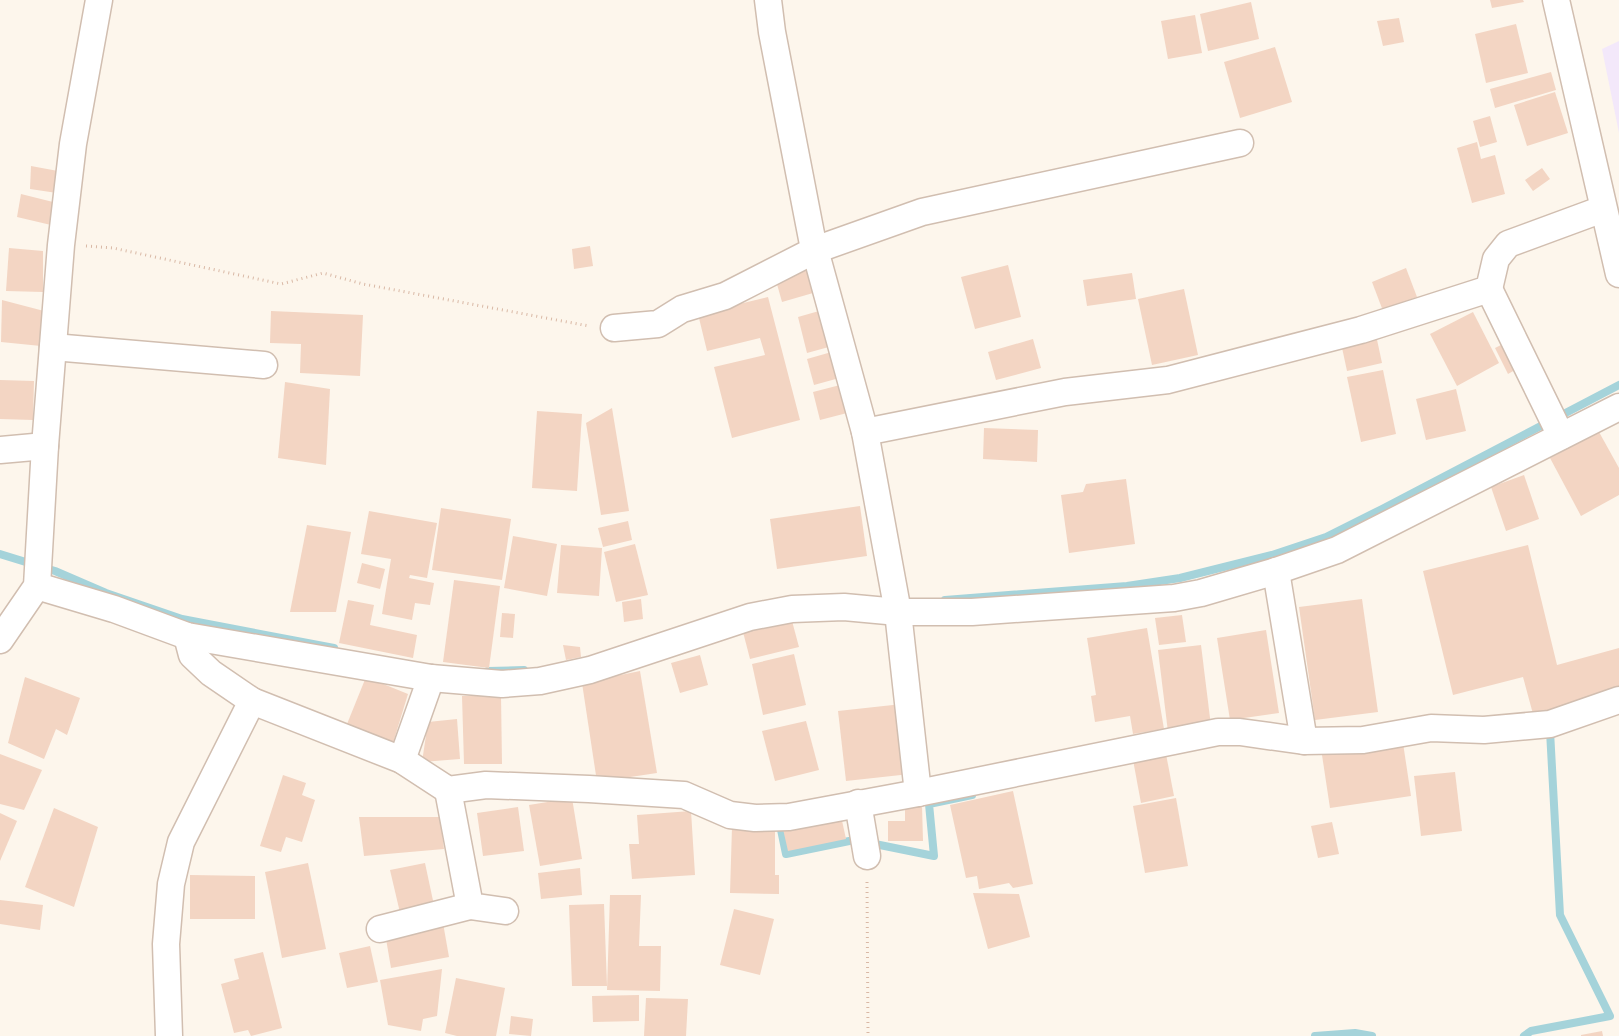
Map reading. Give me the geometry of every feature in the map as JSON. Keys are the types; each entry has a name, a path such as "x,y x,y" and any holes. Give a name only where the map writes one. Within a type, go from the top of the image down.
{"street":[{"path":"0,640 37,586 45,446 61,245 73,144 99,0"},
{"path":"768,0 774,41 815,250 865,432 898,612 918,793"},
{"path":"1556,0 1619,274"},
{"path":"614,328 658,324 682,310 725,296 815,250 922,212 1240,143"},
{"path":"1561,436 1489,289 1496,259 1508,244 1603,209"},
{"path":"865,432 1065,392 1168,380 1361,330 1489,289"},
{"path":"53,347 264,365"},
{"path":"37,586 114,610 187,636 431,678 502,684 540,681 590,670 750,617 792,609 844,607 898,612 972,612 1174,598 1202,593 1337,550 1619,407"},
{"path":"0,450 45,446"},
{"path":"1276,571 1304,741"},
{"path":"187,636 192,655 211,673 252,701 402,760 448,790 486,785 589,788 684,795 730,814 755,818 789,817 918,793 1218,732 1240,732 1304,741 1363,740 1431,728 1484,730 1550,724 1619,700"},
{"path":"402,760 431,678"},
{"path":"169,1036 166,944 173,875 181,842 252,701"},
{"path":"448,790 470,906"},
{"path":"858,804 867,856"},
{"path":"380,929 470,906 505,911"}],"path":[{"path":"61,245 113,248 281,284 324,273 363,284 449,301 498,308 576,325 614,328"},
{"path":"867,856 868,1036"}],"shaded area":[{"path":"1619,41 1619,133 1602,49"}],"building":[{"path":"1490,0 1523,0 1524,2 1492,8"},
{"path":"1251,2 1259,39 1208,51 1200,14"},
{"path":"1195,15 1202,53 1168,59 1161,21"},
{"path":"1399,18 1404,42 1383,46 1377,21"},
{"path":"1516,24 1528,73 1486,83 1475,34"},
{"path":"1275,47 1292,102 1240,118 1224,62"},
{"path":"1551,72 1556,90 1495,108 1490,89"},
{"path":"1555,92 1568,133 1527,146 1514,105"},
{"path":"1490,116 1497,142 1480,147 1473,121"},
{"path":"1477,142 1481,159 1495,155 1505,194 1472,203 1457,148"},
{"path":"31,166 58,171 57,193 30,189"},
{"path":"1542,168 1550,179 1533,191 1525,180"},
{"path":"21,194 53,202 51,225 17,217"},
{"path":"590,246 593,266 574,269 572,249"},
{"path":"9,248 43,251 43,292 6,291"},
{"path":"1008,265 1021,317 975,329 961,277"},
{"path":"812,266 820,291 782,302 775,277"},
{"path":"1406,268 1417,297 1383,311 1372,282"},
{"path":"1132,273 1136,299 1087,306 1083,280"},
{"path":"1184,289 1198,355 1152,365 1138,299"},
{"path":"768,297 800,420 732,438 714,367 765,355 760,338 707,351 698,314"},
{"path":"2,300 44,311 41,346 1,342"},
{"path":"826,309 836,345 807,353 798,317"},
{"path":"271,311 363,315 360,376 300,373 301,344 270,343"},
{"path":"1473,312 1499,363 1457,386 1430,334"},
{"path":"1376,335 1382,363 1347,371 1341,343"},
{"path":"1033,339 1041,368 996,380 988,352"},
{"path":"1509,341 1522,366 1508,374 1495,348"},
{"path":"835,351 843,377 814,385 807,359"},
{"path":"1383,370 1396,434 1361,442 1347,377"},
{"path":"0,380 34,381 33,420 0,419"},
{"path":"285,382 330,389 326,465 278,458"},
{"path":"844,384 851,412 820,420 813,392"},
{"path":"1456,389 1466,431 1426,440 1416,399"},
{"path":"612,408 629,511 601,515 586,423"},
{"path":"537,411 582,414 577,491 532,488"},
{"path":"984,428 1038,430 1037,462 983,459"},
{"path":"1599,432 1619,468 1619,495 1581,516 1550,458"},
{"path":"1524,475 1539,519 1506,531 1491,487"},
{"path":"1126,479 1135,544 1069,553 1061,495 1083,492 1086,484"},
{"path":"860,506 867,556 777,569 770,519"},
{"path":"441,508 511,519 502,580 432,570"},
{"path":"369,511 437,523 427,578 410,575 409,578 434,583 430,605 415,603 412,620 382,614 391,559 361,554"},
{"path":"628,521 632,540 603,547 598,528"},
{"path":"307,525 351,532 336,612 290,612"},
{"path":"513,536 557,544 547,596 504,588"},
{"path":"635,544 648,595 616,602 604,552"},
{"path":"561,545 602,548 599,596 557,593"},
{"path":"1528,545 1557,665 1619,648 1619,691 1533,714 1523,677 1453,695 1423,571"},
{"path":"362,563 385,569 380,589 357,583"},
{"path":"454,580 500,586 489,668 443,662"},
{"path":"641,599 643,619 624,622 622,602"},
{"path":"1362,599 1378,712 1315,720 1299,607"},
{"path":"348,600 374,605 370,625 417,635 413,658 339,643"},
{"path":"502,613 515,614 513,638 500,637"},
{"path":"1182,615 1186,642 1159,645 1155,618"},
{"path":"792,621 799,647 750,659 743,632"},
{"path":"1147,628 1164,729 1133,734 1130,716 1095,722 1091,696 1096,695 1087,638"},
{"path":"1266,630 1279,713 1230,720 1217,638"},
{"path":"563,645 580,647 581,657 566,660"},
{"path":"1201,645 1211,726 1168,732 1158,650"},
{"path":"794,654 806,705 763,715 752,664"},
{"path":"700,655 708,685 680,693 671,663"},
{"path":"640,671 657,773 597,782 582,683"},
{"path":"25,677 80,698 67,735 56,729 44,759 8,743"},
{"path":"366,677 408,694 393,743 345,729"},
{"path":"501,695 502,764 464,764 462,696"},
{"path":"902,704 910,774 846,781 838,711"},
{"path":"457,719 460,759 422,762 428,722"},
{"path":"806,721 819,770 775,781 762,731"},
{"path":"1403,743 1411,796 1330,808 1322,755"},
{"path":"0,754 42,770 24,810 0,804"},
{"path":"1166,754 1174,796 1141,803 1133,760"},
{"path":"1455,772 1462,831 1421,836 1414,776"},
{"path":"283,775 306,783 302,795 315,800 302,842 286,837 281,852 260,846"},
{"path":"1013,791 1033,884 1013,888 1009,883 979,889 977,876 966,878 950,805"},
{"path":"572,798 582,859 540,866 529,805"},
{"path":"1176,798 1188,866 1145,873 1133,806"},
{"path":"905,805 922,805 923,841 888,841 888,821 905,821"},
{"path":"518,807 524,851 483,856 477,813"},
{"path":"54,808 98,827 74,907 25,887"},
{"path":"691,811 695,875 632,879 629,844 639,844 637,815"},
{"path":"0,813 17,821 0,861"},
{"path":"841,816 846,839 788,851 783,829"},
{"path":"359,817 440,817 444,849 364,856"},
{"path":"1332,822 1339,854 1318,858 1311,826"},
{"path":"732,827 775,828 775,875 779,875 779,894 730,893"},
{"path":"308,863 326,949 282,958 265,872"},
{"path":"425,863 435,910 401,917 390,870"},
{"path":"580,868 582,895 541,899 538,873"},
{"path":"190,875 255,876 255,919 190,919"},
{"path":"973,893 1019,894 1030,937 988,949"},
{"path":"610,895 641,895 639,946 661,946 660,991 607,990"},
{"path":"0,900 43,905 40,930 0,924"},
{"path":"604,904 607,986 572,986 569,905"},
{"path":"734,909 774,919 760,975 720,965"},
{"path":"443,923 449,957 391,968 385,933"},
{"path":"370,946 378,982 347,988 339,953"},
{"path":"263,952 282,1028 251,1036 248,1030 234,1033 221,984 239,979 234,959"},
{"path":"442,969 437,1016 423,1019 421,1031 388,1025 380,980"},
{"path":"456,978 505,988 496,1036 457,1036 445,1033"},
{"path":"639,995 639,1021 593,1022 592,996"},
{"path":"646,998 688,999 686,1036 644,1036"},
{"path":"511,1016 533,1019 531,1036 509,1034"},
{"path":"1602,1031 1603,1036 1581,1036 1581,1035"}],"waterway":[{"path":"945,600 1127,586 1180,578 1272,555 1326,537 1619,385"},
{"path":"0,554 55,571 106,593 182,619 334,648"},
{"path":"488,671 524,670"},
{"path":"1524,1036 1531,1031 1610,1016 1560,915 1550,731"},
{"path":"870,843 934,856 929,804 972,795"},
{"path":"776,825 780,825 786,854 859,839"},
{"path":"1315,1036 1355,1033 1372,1036"}]}
